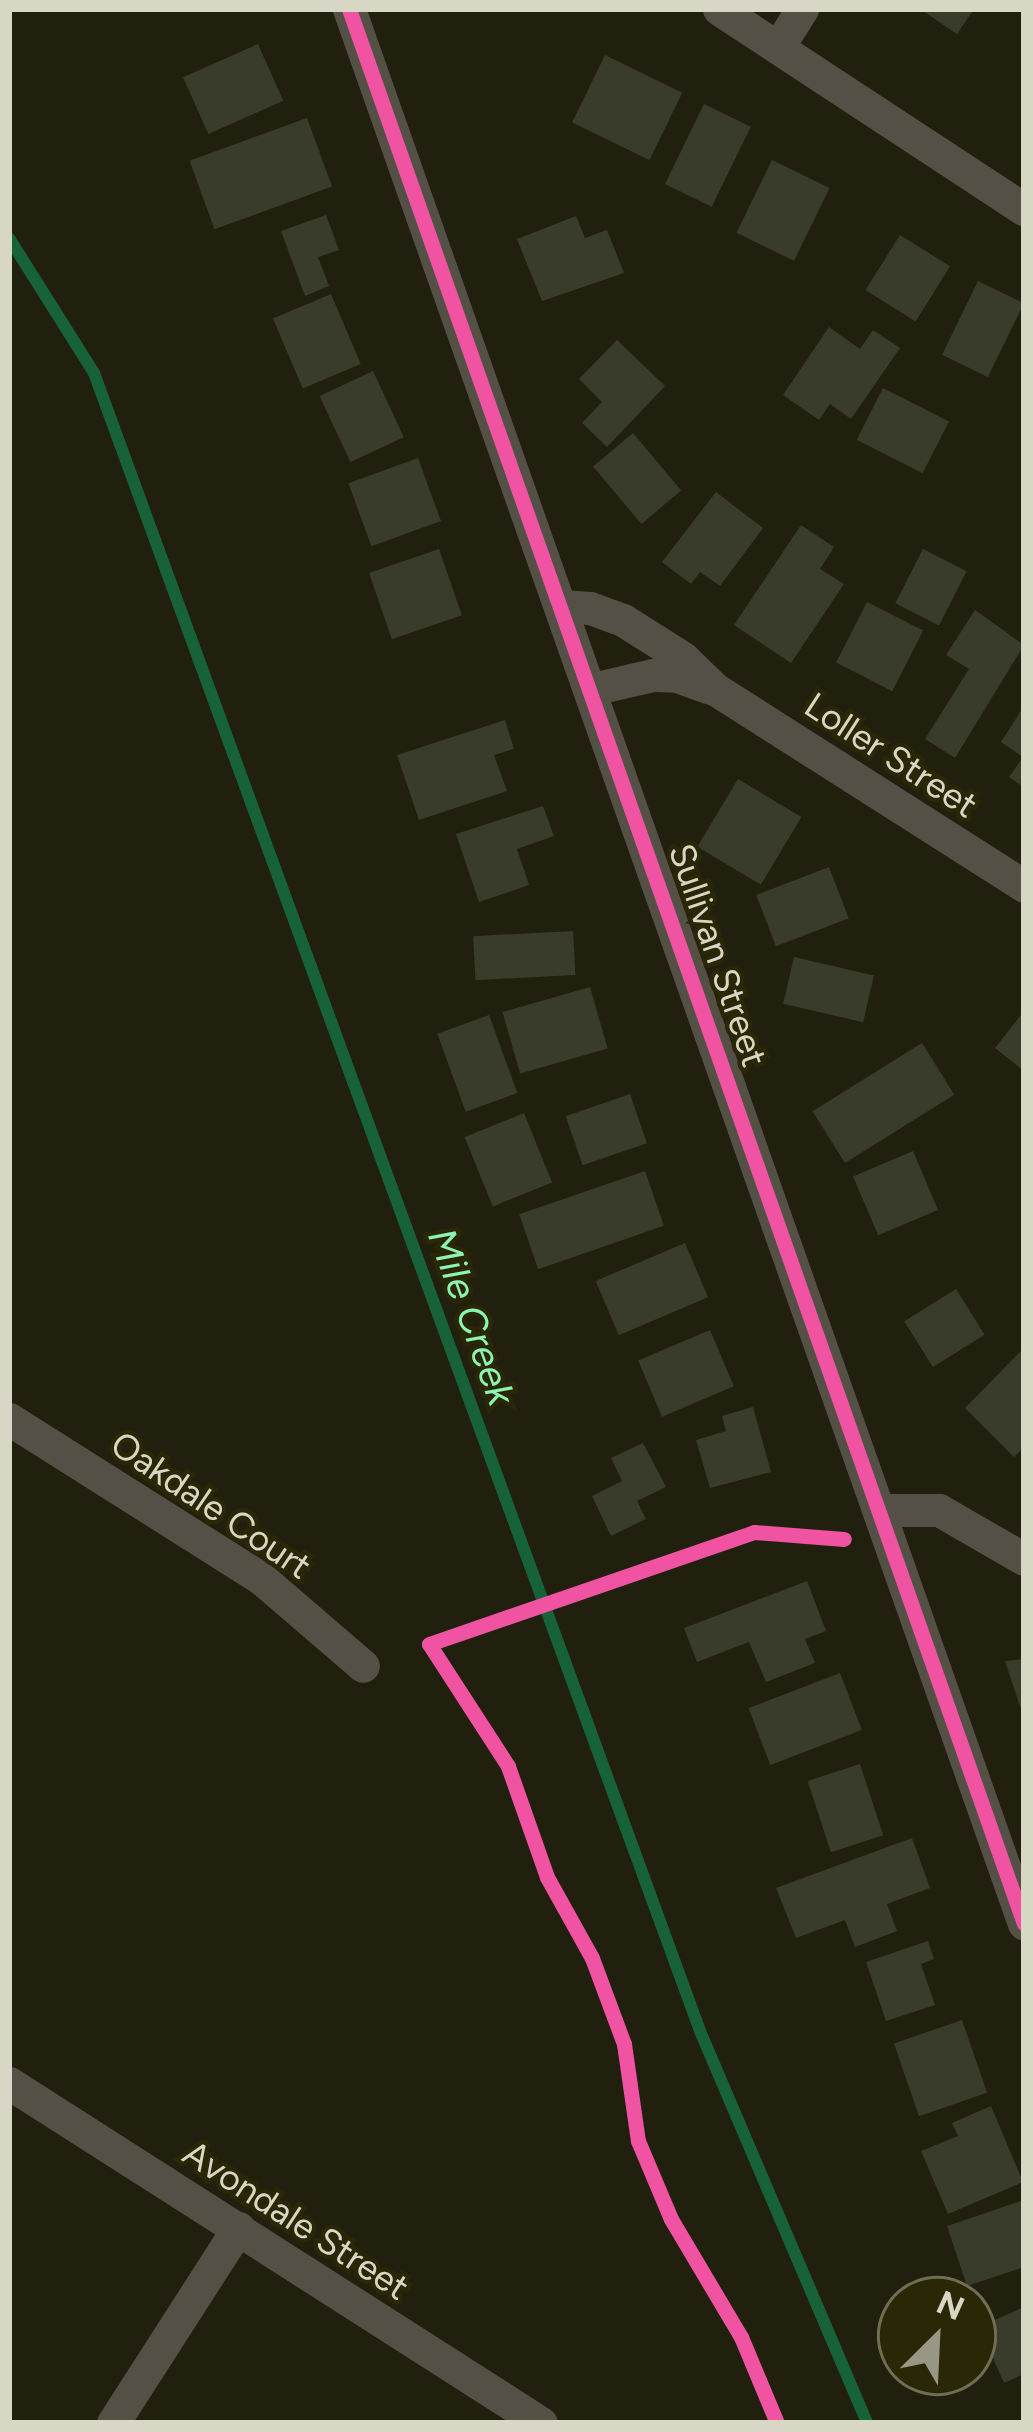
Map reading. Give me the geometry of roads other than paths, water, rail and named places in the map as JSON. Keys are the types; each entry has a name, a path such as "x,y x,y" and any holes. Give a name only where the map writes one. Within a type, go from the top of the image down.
{"street":[{"name":"Sullivan Street","path":"349,9 882,1510 1024,1924"},
{"path":"719,9 1024,209"},
{"path":"778,47 802,9"},
{"name":"Loller Street","path":"562,606 590,608 623,620 683,658 715,689 1024,886"},
{"name":"Loller Street","path":"592,689 653,675 677,676 715,689"},
{"name":"Oakdale Court","path":"9,1419 262,1579 363,1666"},
{"path":"882,1510 939,1510 1024,1559"},
{"name":"Avondale Street","path":"9,2083 542,2423"},
{"path":"113,2423 238,2228"}],"waterway":[{"name":"Mile Creek","path":"9,238 94,373 700,2031 867,2423"}]}
